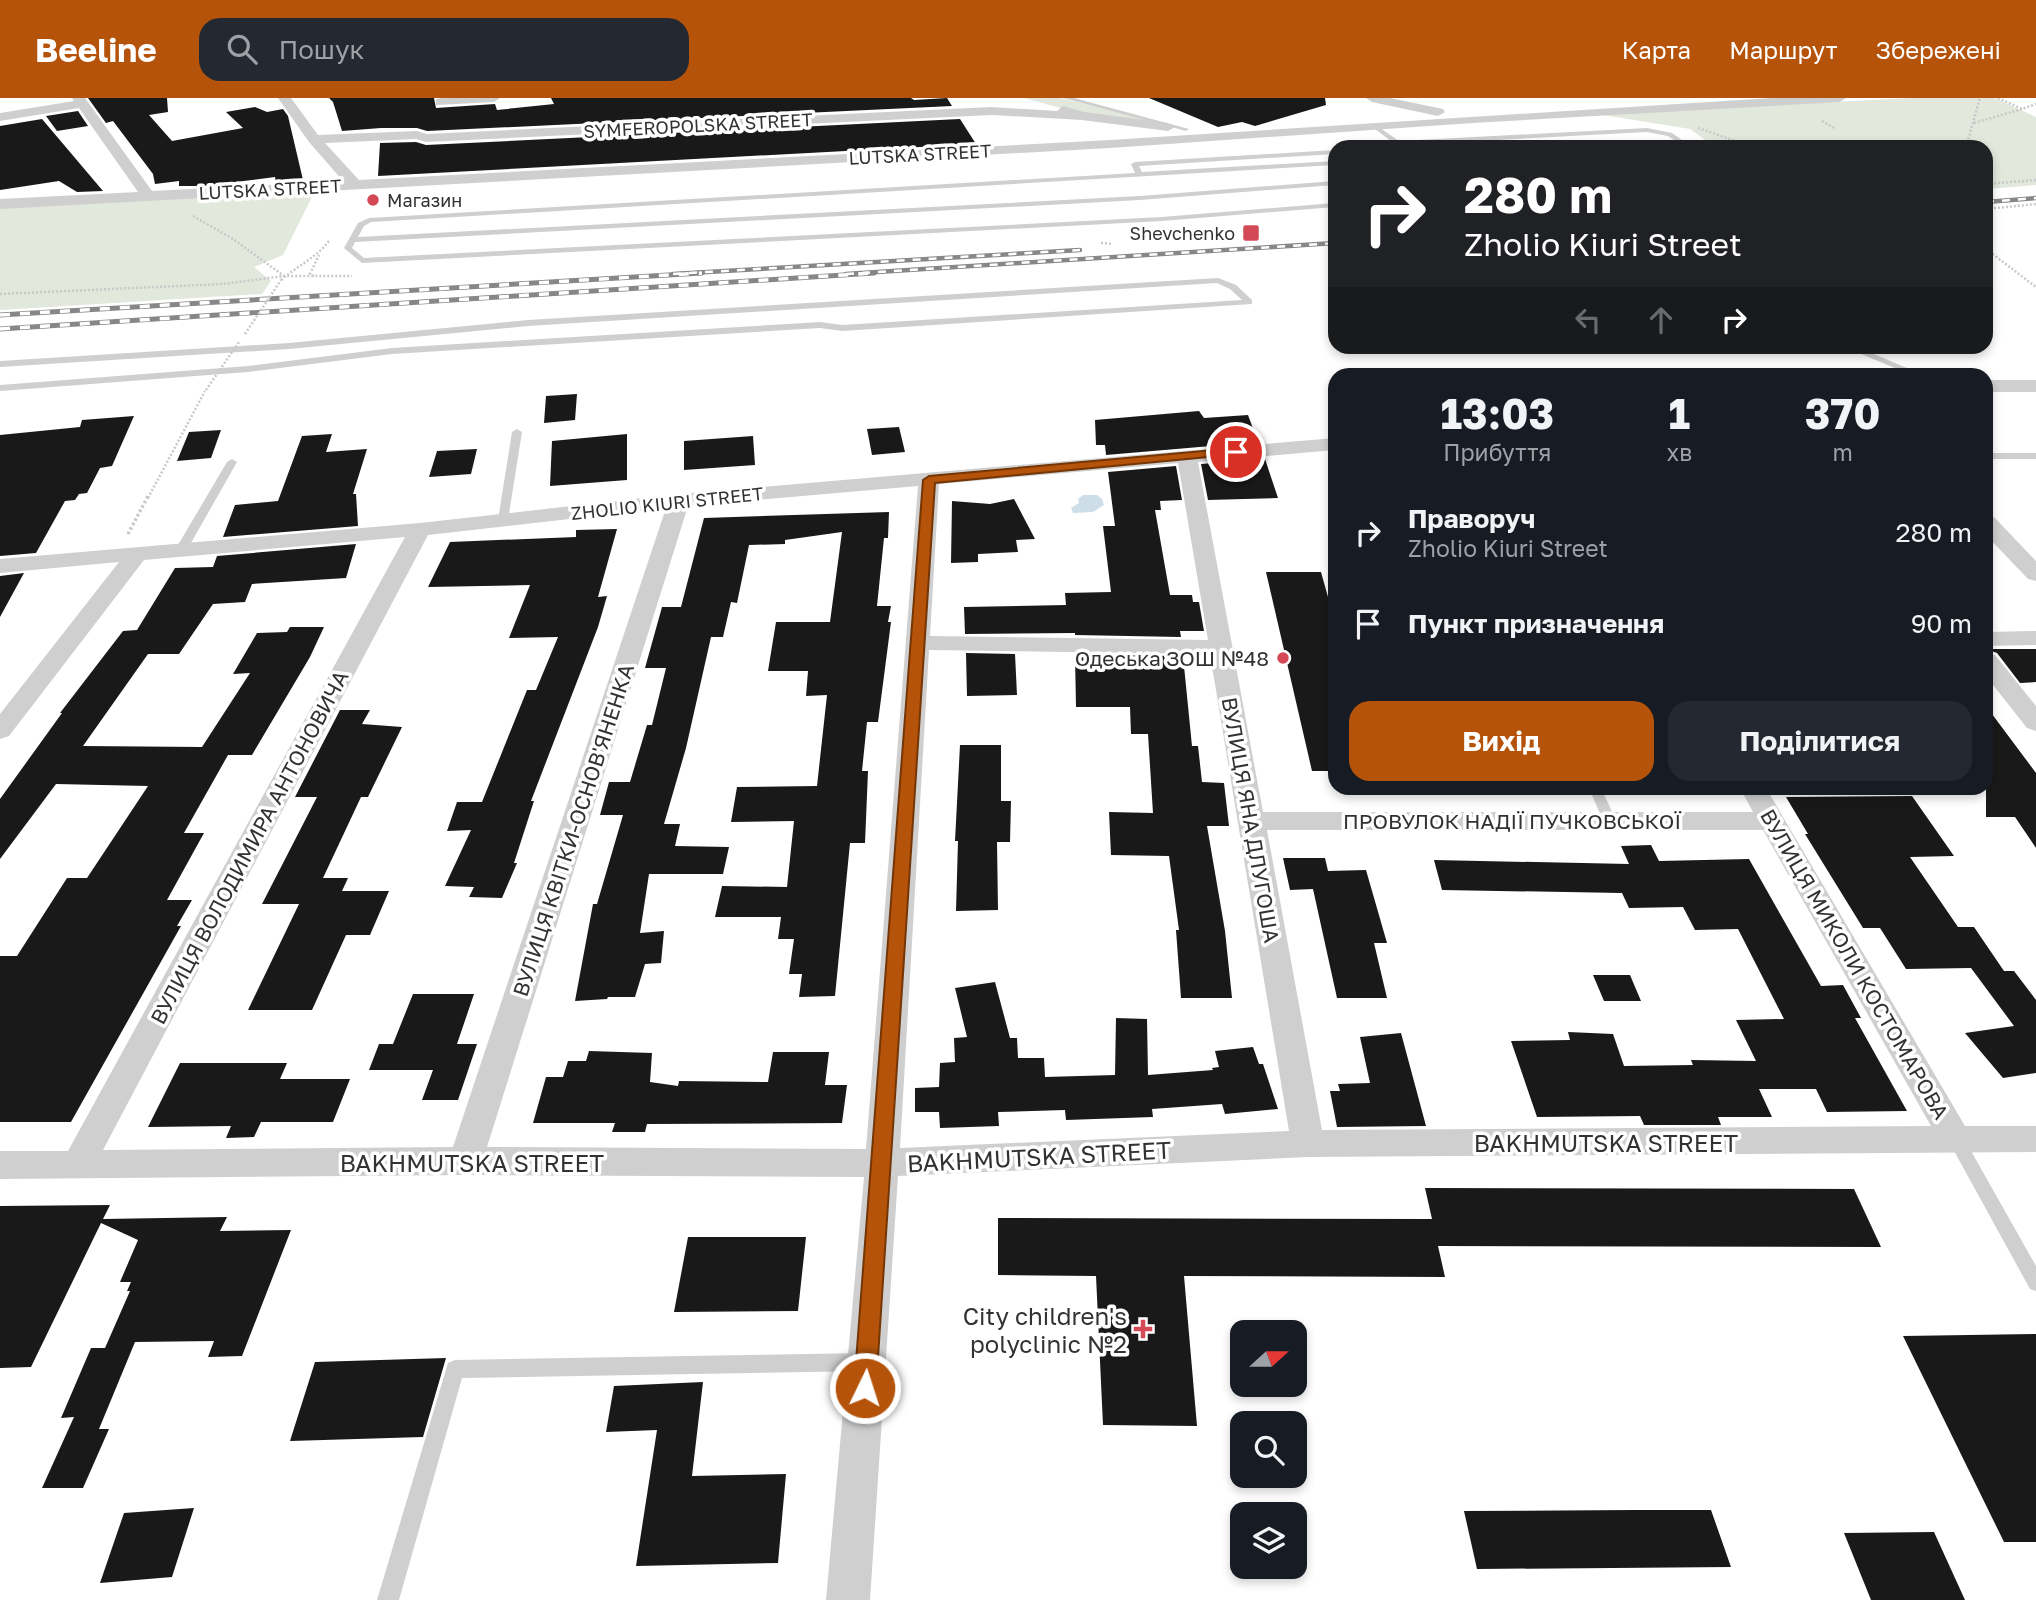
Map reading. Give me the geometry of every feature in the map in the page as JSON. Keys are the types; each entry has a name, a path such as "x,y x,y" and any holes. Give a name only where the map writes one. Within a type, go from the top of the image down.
{"street":[{"path":"284,98 314,139 354,184"},
{"path":"432,115 494,98"},
{"path":"1017,98 1082,116 1186,129 1211,137"},
{"path":"1372,98 1473,119"},
{"path":"1614,98 1637,109"},
{"name":"LUTSKA STREET","path":"0,204 1211,137 1840,98"},
{"path":"0,117 80,101 148,196"},
{"name":"SYMFEROPOLSKA STREET","path":"314,139 432,115 426,138 991,111 1082,116"},
{"path":"1993,386 2036,386"},
{"name":"ZHOLIO KIURI STREET","path":"0,566 420,529 680,500 1328,445"},
{"name":"ВУЛИЦЯ ЯНА ДЛУГОША","path":"1187,455 1308,1144"},
{"path":"848,1600 882,1163 929,480"},
{"name":"ВУЛИЦЯ КВІТКИ-ОСНОВ'ЯНЕНКА","path":"466,1161 680,500"},
{"name":"ВУЛИЦЯ ВОЛОДИМИРА АНТОНОВИЧА","path":"78,1164 420,529"},
{"path":"1993,529 2036,574"},
{"path":"0,732 137,554"},
{"path":"1993,639 2036,638"},
{"path":"919,643 1221,647"},
{"path":"1993,669 2036,723"},
{"name":"ВУЛИЦЯ МИКОЛИ КОСТОМАРОВА","path":"1757,795 1956,1140"},
{"name":"ПРОВУЛОК НАДІЇ ПУЧКОВСЬКОЇ","path":"1252,821 1773,821"},
{"name":"BAKHMUTSKA STREET","path":"0,1165 466,1161 882,1163 1308,1144 2036,1139"}],"lane":[{"path":"1066,98 1186,129"},
{"path":"1373,125 1394,140"},
{"path":"1483,140 1647,130 1670,134 1679,140"},
{"path":"1140,176 1135,164 1328,152"},
{"path":"1328,163 369,220 361,225 348,248 362,261 1148,220 1328,206"},
{"path":"351,240 1127,198 1328,184"},
{"path":"714,201 714,220"},
{"path":"0,364 289,346 528,323 1218,279 1233,287 1249,302 842,328 820,325 392,351 248,369 0,388"},
{"path":"817,305 820,325"},
{"path":"1866,354 1901,368"},
{"path":"503,520 517,432"},
{"path":"1993,456 2036,456"},
{"path":"181,550 232,462"},
{"path":"1598,795 1609,820"},
{"path":"1956,1140 2036,1283"},
{"path":"388,1600 455,1368 867,1362"}],"path":[{"path":"1968,140 1980,98"},
{"path":"1998,98 2022,109"},
{"path":"1974,123 2036,104"},
{"path":"1993,183 2036,180"},
{"path":"148,196 211,224 284,276"},
{"path":"1993,208 2036,204"},
{"path":"319,254 310,274 323,278"},
{"path":"1993,254 2036,287"},
{"path":"0,294 222,284 284,276"},
{"path":"245,334 284,276"},
{"path":"206,390 239,342"},
{"path":"137,554 123,548 130,528 201,398"}],"shaded area":[{"path":"1024,98 1060,98 1175,126 1086,115"},
{"path":"1912,98 1995,98 2036,117 2036,185 1993,188 1993,140 1705,140 1690,129 1597,114"},
{"path":"315,191 283,255 254,267 271,281 262,294 0,310 0,208"},
{"path":"1083,495 1097,495 1104,505 1093,512 1073,513 1071,508 1079,503 1078,499"}],"building":[{"path":"88,98 167,98 168,112 149,115 172,141 243,128 226,112 255,107 267,112 283,109 288,116 303,180 276,182 275,177 203,186 179,186 179,181 155,184 153,174 113,121 106,123"},
{"path":"329,98 434,98 436,108 495,104 497,110 554,104 551,98 947,98 952,106 427,131 417,128 381,128 342,131 333,102"},
{"path":"1149,98 1325,98 1326,105 1255,126 1242,122 1218,127"},
{"path":"78,111 88,126 57,131 46,116"},
{"path":"42,119 103,191 77,192 59,181 0,190 0,126"},
{"path":"960,119 976,144 378,176 380,143 416,142 426,145"},
{"path":"577,394 575,420 544,423 546,396"},
{"path":"1199,411 1204,418 1248,415 1258,442 1106,455 1105,445 1096,445 1095,420"},
{"path":"134,416 112,466 100,468 87,493 79,494 75,500 65,501 36,553 0,556 0,435 80,427 82,420"},
{"path":"899,427 905,452 872,455 867,429"},
{"path":"221,430 211,458 177,461 189,432"},
{"path":"332,434 326,452 367,449 353,494 356,494 358,526 223,537 235,505 278,501 302,436"},
{"path":"627,434 627,480 550,486 552,441"},
{"path":"753,436 755,465 684,470 684,441"},
{"path":"477,449 471,474 429,477 437,451"},
{"path":"1265,459 1278,498 1208,500 1201,464"},
{"path":"1176,466 1182,500 1160,501 1161,510 1155,510 1170,595 1192,595 1193,602 1199,602 1204,631 1180,631 1181,637 1075,633 965,634 964,607 1066,605 1065,593 1111,592 1103,526 1115,526 1108,472"},
{"path":"1014,499 1035,539 1016,540 1018,552 978,554 978,562 951,563 952,501 990,504"},
{"path":"889,512 888,538 884,538 877,606 891,606 888,622 891,622 878,722 867,722 862,771 868,771 865,843 850,843 835,996 799,997 802,974 789,974 794,939 778,939 781,917 715,917 722,886 787,887 794,821 731,822 737,787 817,786 827,695 806,696 808,671 768,671 776,622 830,622 842,532 785,540 785,544 749,545 737,603 731,602 723,637 711,637 686,748 664,824 680,824 675,846 729,847 723,874 649,874 640,933 664,931 661,963 645,964 635,997 575,1001 593,904 597,904 623,815 600,815 609,782 630,782 647,725 652,725 666,668 645,668 662,607 681,607 704,518"},
{"path":"617,529 598,597 607,596 598,627 531,801 534,801 514,863 517,863 502,898 469,897 474,887 445,886 471,830 447,831 457,802 482,802 527,690 536,690 558,637 509,638 530,585 428,587 450,542 576,537 576,530"},
{"path":"356,544 346,578 252,584 245,602 213,604 179,654 148,654 83,746 202,747 250,673 233,674 257,633 287,632 290,627 324,627 310,657 252,755 228,755 184,833 204,833 167,900 192,900 177,926 181,926 71,1122 0,1122 0,956 17,956 67,878 87,878 148,786 56,784 0,859 0,799 60,713 123,631 137,630 175,568 213,567 217,556"},
{"path":"1266,572 1321,572 1328,597 1328,771 1312,771"},
{"path":"24,573 0,617 0,576"},
{"path":"1993,649 2036,649 2036,682 2020,683"},
{"path":"966,653 1015,654 1017,695 967,696"},
{"path":"1075,655 1183,656 1192,746 1198,746 1202,782 1224,783 1229,826 1207,826 1225,931 1232,998 1181,998 1176,930 1179,930 1169,856 1111,855 1109,812 1153,813 1148,734 1131,734 1130,707 1076,707"},
{"path":"340,710 370,710 362,724 402,727 368,797 361,797 323,878 348,878 342,891 389,891 370,935 346,935 312,1010 248,1010 299,904 262,904 317,797 295,797"},
{"path":"1993,715 2036,773 2036,848 2015,817 1986,817 1986,795 1993,795"},
{"path":"960,745 1001,745 1001,801 1011,801 1010,842 997,842 998,910 956,911 958,841 955,841"},
{"path":"1912,796 1954,856 1910,857 1958,927 1974,927 2004,971 2014,971 2036,1000 2036,1073 2003,1078 1965,1033 2014,1026 1971,968 1906,969 1880,928 1863,928 1805,834 1808,834 1786,797"},
{"path":"1651,845 1659,861 1749,859 1821,986 1843,985 1861,1018 1855,1018 1907,1111 1827,1112 1816,1089 1759,1089 1772,1117 1718,1117 1721,1125 1644,1125 1640,1116 1537,1117 1511,1041 1570,1040 1568,1032 1613,1034 1624,1066 1693,1065 1691,1060 1756,1061 1736,1020 1784,1019 1738,929 1695,930 1683,907 1629,908 1622,893 1442,890 1434,860 1629,864 1621,846"},
{"path":"1283,858 1325,858 1328,871 1366,870 1387,943 1374,943 1387,998 1337,998 1313,889 1290,890"},
{"path":"1593,975 1630,975 1641,1001 1604,1001"},
{"path":"995,982 1010,1038 1017,1038 1018,1058 1044,1058 1045,1077 1115,1075 1116,1018 1147,1019 1148,1075 1213,1070 1212,1068 1219,1067 1215,1051 1253,1047 1259,1064 1263,1064 1278,1109 1225,1114 1222,1104 1152,1109 1153,1117 1066,1120 1065,1110 998,1112 999,1126 940,1128 939,1112 915,1112 915,1088 939,1087 940,1063 955,1062 954,1038 967,1037 955,988"},
{"path":"413,994 474,994 457,1044 477,1044 458,1100 422,1100 433,1070 369,1070 379,1044 393,1044"},
{"path":"1401,1033 1426,1126 1337,1127 1330,1091 1340,1091 1338,1084 1370,1083 1360,1037"},
{"path":"589,1051 652,1053 650,1082 678,1086 679,1081 768,1082 773,1052 829,1052 825,1085 847,1085 842,1123 647,1124 645,1132 612,1132 615,1123 533,1123 546,1077 563,1077 568,1061 586,1061"},
{"path":"180,1063 287,1063 280,1079 350,1079 333,1122 261,1122 254,1137 226,1138 231,1126 148,1127"},
{"path":"1425,1188 1854,1189 1881,1247 1438,1246 1445,1277 1184,1276 1197,1426 1103,1425 1096,1276 998,1275 998,1218 1432,1219"},
{"path":"110,1205 103,1219 227,1217 220,1231 291,1230 242,1356 208,1357 214,1341 135,1342 99,1429 109,1429 83,1488 42,1488 74,1417 61,1418 91,1348 105,1348 130,1291 127,1291 131,1282 120,1282 138,1240 101,1223 31,1367 0,1368 0,1206"},
{"path":"688,1237 806,1237 798,1311 674,1312"},
{"path":"2036,1334 2036,1542 2004,1542 1903,1336"},
{"path":"446,1358 423,1437 290,1441 315,1362"},
{"path":"703,1382 692,1476 786,1474 778,1563 636,1566 657,1430 606,1432 614,1386"},
{"path":"194,1508 172,1577 100,1583 124,1513"},
{"path":"1711,1510 1731,1567 1477,1569 1464,1511"},
{"path":"1934,1532 1965,1600 1871,1600 1844,1533"}],"railway":[{"path":"1993,201 2036,198"},
{"path":"846,274 1328,243"},
{"path":"673,274 1080,250"},
{"path":"0,315 702,273"},
{"path":"0,329 874,273"}],"place":[{"name":"Магазин","path":"373,200"},
{"name":"Shevchenko","path":"1251,233"},
{"name":"Одеська ЗОШ №48","path":"1283,658"},
{"name":"City children's polyclinic №2","path":"1143,1329"}],"route":[{"path":"865,1388 929,480 1236,452"}]}
